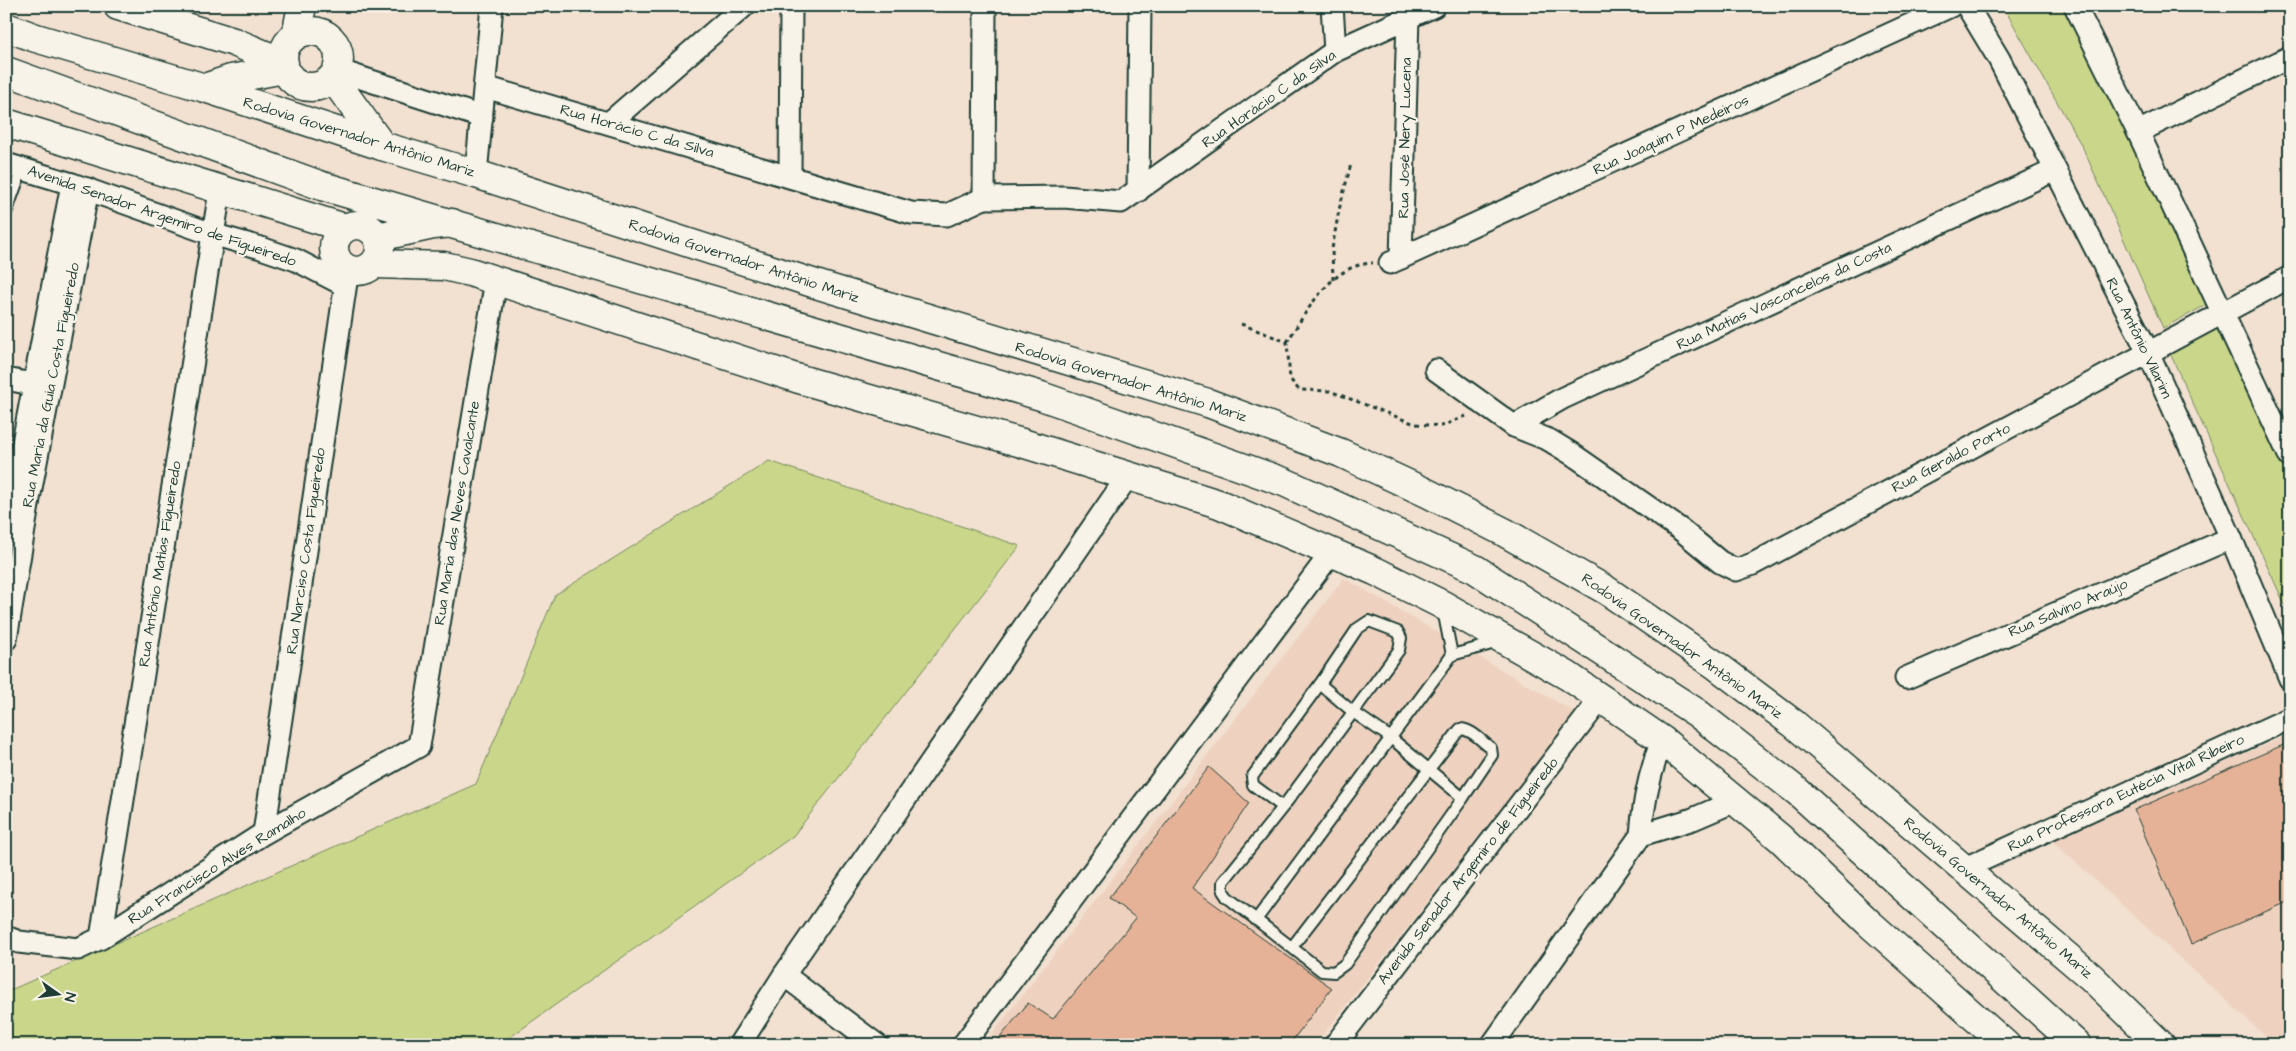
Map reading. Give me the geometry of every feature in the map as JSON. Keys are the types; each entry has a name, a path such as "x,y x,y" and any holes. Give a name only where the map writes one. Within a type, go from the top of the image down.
{"main road":[{"path":"118,6 234,42 295,48"},
{"path":"206,88 230,79 295,48 333,41 337,48 339,63 335,74 319,86 311,88 296,83 295,48 302,6"},
{"path":"295,48 311,6"},
{"name":"Rodovia Governador Antônio Mariz","path":"6,27 36,38 206,88 822,286 1208,403 1341,453 1428,493 1504,532 1606,590 1717,666 1794,724 2091,977 2161,1045"},
{"path":"6,71 322,186 1041,396 1284,482 1475,569 1697,713 1798,792 2077,1045"},
{"path":"335,74 382,146"},
{"path":"6,123 220,191 306,216 343,258 365,270 378,247 433,225 452,223"},
{"path":"343,258 351,225 364,225 370,228 378,247"},
{"path":"378,247 413,247 444,266 496,280 796,378 1022,443 1219,504 1332,552 1441,604 1568,676 1602,697 1662,740 1780,838 1869,923 2006,1045"}],"street":[{"path":"476,174 492,6"},
{"path":"609,122 744,6"},
{"path":"790,176 792,6"},
{"path":"984,198 985,6"},
{"path":"1138,191 1140,6"},
{"path":"1332,6 1335,51"},
{"name":"Rua Horácio C da Silva","path":"485,87 609,122 911,213 928,216 947,215 984,198 1064,197 1120,202 1335,51 1434,6"},
{"name":"Rua Joaquim P Medeiros","path":"1396,261 1951,6"},
{"name":"Rua Antônio Vilarim","path":"1967,6 1999,58 2148,352 2231,538 2290,679"},
{"path":"2075,6 2138,132 2290,457"},
{"name":"Rua José Nery Lucena","path":"1396,261 1408,17"},
{"path":"2138,132 2290,57"},
{"path":"335,74 482,117"},
{"name":"Avenida Senador Argemiro de Figueiredo","path":"14,166 80,187 212,234 296,260 343,258"},
{"name":"Rua Matias Vasconcelos da Costa","path":"1514,426 1563,398 2055,170"},
{"name":"Rua Maria da Guia Costa Figueiredo","path":"6,532 41,386 80,187"},
{"name":"Rua Antônio Matias Figueiredo","path":"101,938 220,191"},
{"name":"Rua Narciso Costa Figueiredo","path":"264,833 343,258"},
{"name":"Rua Geraldo Porto","path":"1514,426 1550,440 1572,454 1680,529 1720,562 1736,570 1753,564 2221,312 2290,277"},
{"name":"Rua Maria das Neves Cavalcante","path":"419,746 496,280"},
{"path":"1436,370 1514,426"},
{"path":"6,380 41,386"},
{"path":"739,1045 784,975 1128,476"},
{"name":"Rua Maria da Guia Costa Figueiredo","path":"6,639 16,496"},
{"name":"Rua Salvino Araújo","path":"1906,678 2231,538"},
{"path":"963,1045 1332,552"},
{"name":"Avenida Senador Argemiro de Figueiredo","path":"1335,1045 1602,697"},
{"name":"Rua Professora Eutécia Vital Ribeiro","path":"1963,869 2290,718"},
{"path":"1492,1045 1641,835 1642,808 1648,779 1662,740"},
{"name":"Rua Francisco Alves Ramalho","path":"6,937 18,942 78,949 101,938 264,833 419,746"},
{"path":"1641,835 1694,819 1736,801"},
{"path":"784,975 877,1045"}],"lane":[{"path":"6,213 14,166"},
{"path":"1441,604 1452,655"},
{"path":"1283,807 1253,785 1252,777 1320,684 1357,629 1369,621 1398,632 1401,638 1399,650 1283,807 1223,882 1223,891 1227,897 1256,920 1292,948 1322,971 1334,972 1345,964 1463,798 1492,755 1491,748 1466,729 1460,730 1292,948"},
{"path":"1256,920 1452,655 1506,640"},
{"path":"1320,684 1353,712 1391,738 1463,798"}],"path":[{"path":"1333,281 1332,249 1339,210 1351,164"},
{"path":"1396,261 1363,264 1340,274 1312,304 1287,342 1290,379 1299,390 1330,391 1415,424 1442,426 1468,416"},
{"path":"1241,324 1287,342"}],"shaded area":[{"path":"1344,578 1576,713 1315,1045 984,1045"},
{"path":"2290,734 2290,1045 2275,1045 2050,839"}],"green space":[{"path":"2003,6 2067,6 2210,303 2163,328 2083,148"},
{"path":"2223,325 2290,470 2290,616 2168,349"},
{"path":"769,461 1020,546 793,836 499,1045 6,1045 6,992 476,784 555,595"}],"building":[{"path":"2290,742 2290,901 2191,944 2134,810"},
{"path":"1209,767 1249,803 1192,888 1332,988 1289,1045 994,1045 1028,1003 1053,1019 1136,918 1109,898"}]}
